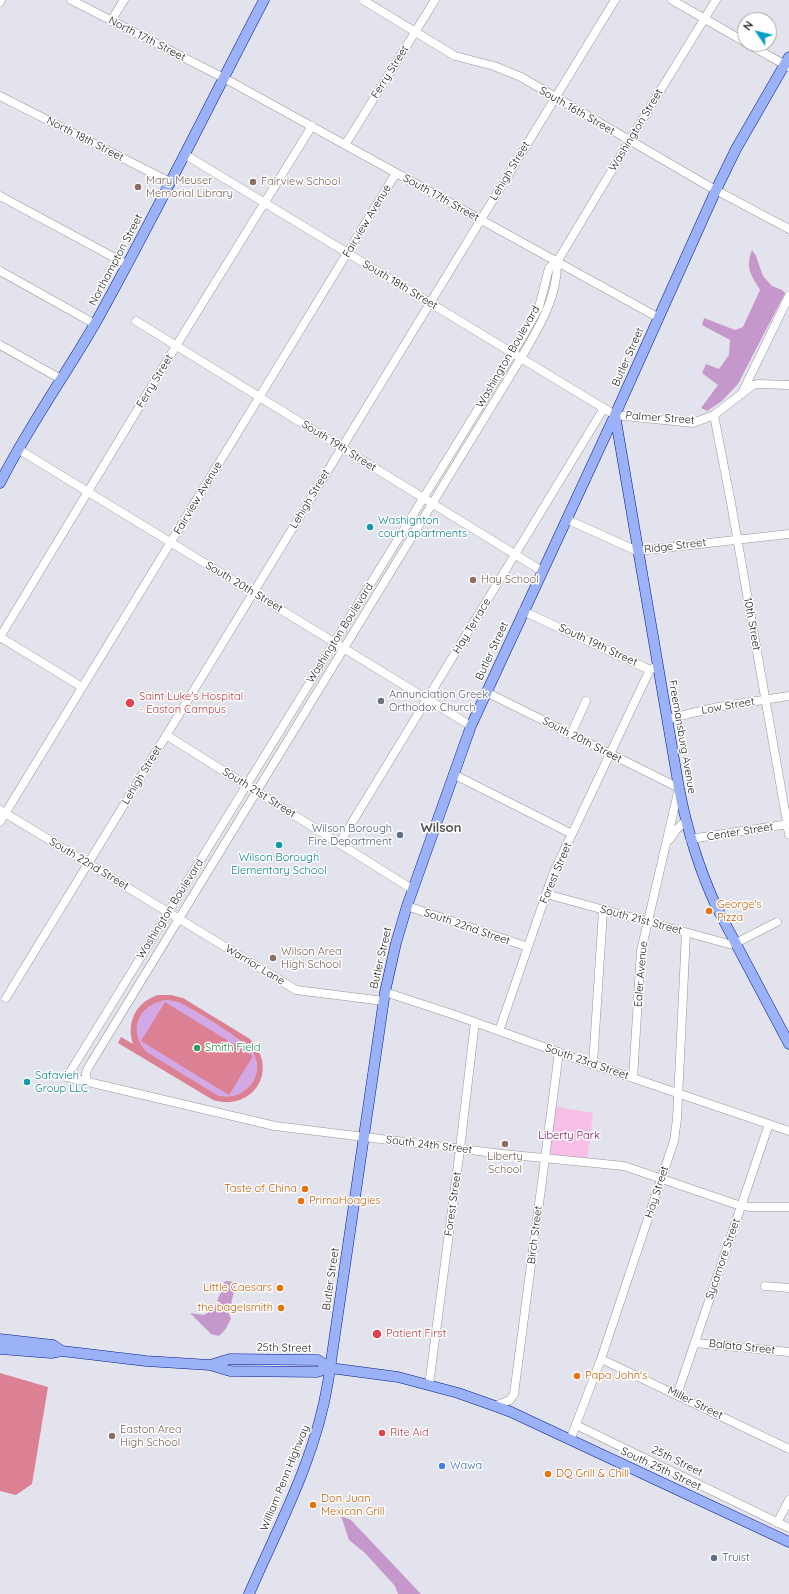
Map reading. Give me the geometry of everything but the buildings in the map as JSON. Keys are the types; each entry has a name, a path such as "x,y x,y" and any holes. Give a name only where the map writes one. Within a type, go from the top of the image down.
{"main road":[{"name":"Northampton Street","path":"0,483 18,449 95,324 128,265 264,0"},
{"name":"Butler Street","path":"330,1368 384,997 396,943 412,890 453,774 471,726 486,692 616,415 736,148 787,63"},
{"name":"Freemansburg Avenue","path":"616,415 637,551 650,612 654,668 666,719 690,839 708,889 789,1044"},
{"name":"25th Street","path":"0,1338 53,1345 62,1351"},
{"name":"25th Street","path":"0,1349 51,1353 62,1351 146,1361 210,1364 230,1359 318,1360 330,1368"},
{"name":"South 25th Street","path":"330,1368 384,1375 429,1385 495,1406 540,1425 789,1542"},
{"name":"William Penn Highway","path":"249,1594 298,1483 314,1441 324,1406 330,1368"}],"street":[{"name":"North 17th Street","path":"71,0 224,78"},
{"path":"111,21 124,0"},
{"name":"South 16th Street","path":"363,0 455,56 508,70 716,190 789,229"},
{"name":"Ferry Street","path":"345,145 435,0"},
{"name":"Lehigh Street","path":"6,998 252,592 615,0"},
{"path":"672,0 737,37"},
{"name":"Washington Street","path":"557,262 716,0"},
{"path":"764,52 787,63"},
{"name":"South 17th Street","path":"224,78 659,318"},
{"name":"North 18th Street","path":"0,96 170,182"},
{"name":"Ferry Street","path":"0,637 176,346 312,126"},
{"name":"South 18th Street","path":"184,154 616,415"},
{"name":"Fairview Avenue","path":"0,822 3,812 82,687 396,173"},
{"path":"0,196 128,265"},
{"name":"Washington Boulevard","path":"67,1077 512,353 539,307 549,268 557,262"},
{"name":"Washington Boulevard","path":"88,1082 85,1072 521,358 537,330 552,296 557,275 557,262"},
{"path":"0,271 95,324"},
{"path":"741,393 789,296"},
{"name":"South 19th Street","path":"136,321 542,571"},
{"path":"0,345 61,379"},
{"name":"Palmer Street","path":"616,415 693,422 714,415 753,385 789,385"},
{"name":"Hay Terrace","path":"339,844 604,408"},
{"name":"10th Street","path":"714,415 789,834"},
{"name":"South 20th Street","path":"18,449 471,726"},
{"name":"Ridge Street","path":"566,519 637,551 789,534"},
{"name":"South 19th Street","path":"524,611 654,668 626,720"},
{"path":"0,637 82,687"},
{"name":"South 20th Street","path":"486,692 610,755 644,769 679,788"},
{"name":"Low Street","path":"666,719 718,707 789,696"},
{"path":"571,734 586,701"},
{"name":"Forest Street","path":"499,1031 553,874 626,720"},
{"name":"South 21st Street","path":"166,735 412,890"},
{"path":"453,774 572,834"},
{"name":"Ealer Avenue","path":"634,1078 641,951 679,788"},
{"name":"South 22nd Street","path":"3,812 179,919"},
{"name":"Ealer Avenue","path":"665,849 676,830 686,821"},
{"name":"Center Street","path":"690,839 788,824"},
{"name":"South 21st Street","path":"546,894 603,911 648,921 686,933 729,944 736,943"},
{"name":"South 22nd Street","path":"407,906 528,947"},
{"path":"593,1064 603,911"},
{"name":"Warrior Lane","path":"179,919 296,990 384,997"},
{"path":"736,943 777,922"},
{"name":"Hay Street","path":"570,1440 600,1359 662,1179 675,1134 686,933"},
{"name":"South 23rd Street","path":"384,997 476,1022 789,1131"},
{"name":"Forest Street","path":"429,1385 476,1022"},
{"name":"Birch Street","path":"495,1406 510,1400 514,1394 559,1052"},
{"name":"South 24th Street","path":"67,1077 275,1126 460,1149 624,1166 741,1205 789,1207"},
{"name":"Sycamore Street","path":"677,1395 769,1124"},
{"path":"765,1286 789,1288"},
{"name":"Balata Street","path":"695,1342 789,1352"},
{"name":"Miller Street","path":"600,1359 789,1448"},
{"name":"25th Street","path":"576,1425 789,1528"},
{"path":"777,1523 789,1500"}],"shaded area":[{"path":"752,250 756,256 763,276 772,286 782,290 785,293 738,384 722,401 707,411 701,408 718,385 702,373 706,364 719,369 729,355 730,340 702,325 704,318 735,330 743,327 760,290 749,267"},
{"path":"158,995 171,995 183,998 250,1039 259,1051 262,1063 262,1075 258,1086 250,1094 240,1100 227,1102 213,1100 118,1043 121,1037 133,1044 131,1036 132,1021 139,1008 150,998","holes":["166,1000 178,1002 194,1010 240,1040 252,1051 256,1060 257,1070 255,1078 244,1091 236,1095 217,1095 147,1052 141,1044 138,1036 138,1020 148,1007"]},
{"name":"Smith Field","path":"166,1000 178,1002 194,1010 240,1040 252,1051 256,1060 257,1070 255,1078 244,1091 236,1095 217,1095 147,1052 141,1044 138,1036 138,1020 148,1007"},
{"name":"Smith Field","path":"165,1002 253,1056 229,1095 141,1041"},
{"path":"225,1281 236,1282 229,1313 231,1319 225,1330 219,1336 211,1334 190,1313 204,1315 214,1309"},
{"path":"0,1373 48,1387 32,1484 16,1495 0,1491"},
{"path":"341,1516 351,1520 421,1594 398,1594 395,1586 365,1553 349,1540"}],"green space":[{"name":"Liberty Park","path":"552,1106 593,1113 587,1163 545,1158"}],"place":[{"name":"Fairview School","path":"253,182"},
{"name":"Mary Meuser Memorial Library","path":"138,187"},
{"name":"Washignton court apartments","path":"370,527"},
{"name":"Hay School","path":"473,580"},
{"name":"Annunciation Greek Orthodox Church","path":"381,701"},
{"name":"Saint Luke's Hospital - Easton Campus","path":"130,703"},
{"name":"Wilson Borough Fire Department","path":"400,835"},
{"name":"Wilson Borough Elementary School","path":"279,845"},
{"name":"George's Pizza","path":"709,911"},
{"name":"Wilson Area High School","path":"273,958"},
{"name":"Smith Field","path":"197,1048"},
{"name":"Safavieh Group LLC","path":"27,1082"},
{"name":"Liberty School","path":"505,1144"},
{"name":"Taste of China","path":"305,1189"},
{"name":"PrimoHoagies","path":"301,1201"},
{"name":"Little Caesars","path":"280,1288"},
{"name":"the bagelsmith","path":"281,1308"},
{"name":"Patient First","path":"377,1334"},
{"name":"Papa John's","path":"577,1376"},
{"name":"Rite Aid","path":"382,1433"},
{"name":"Easton Area High School","path":"112,1436"},
{"name":"Wawa","path":"442,1466"},
{"name":"DQ Grill & Chill","path":"548,1474"},
{"name":"Don Juan Mexican Grill","path":"313,1505"},
{"name":"Truist","path":"714,1558"}],"district":[{"name":"Wilson","path":"441,828"}]}
